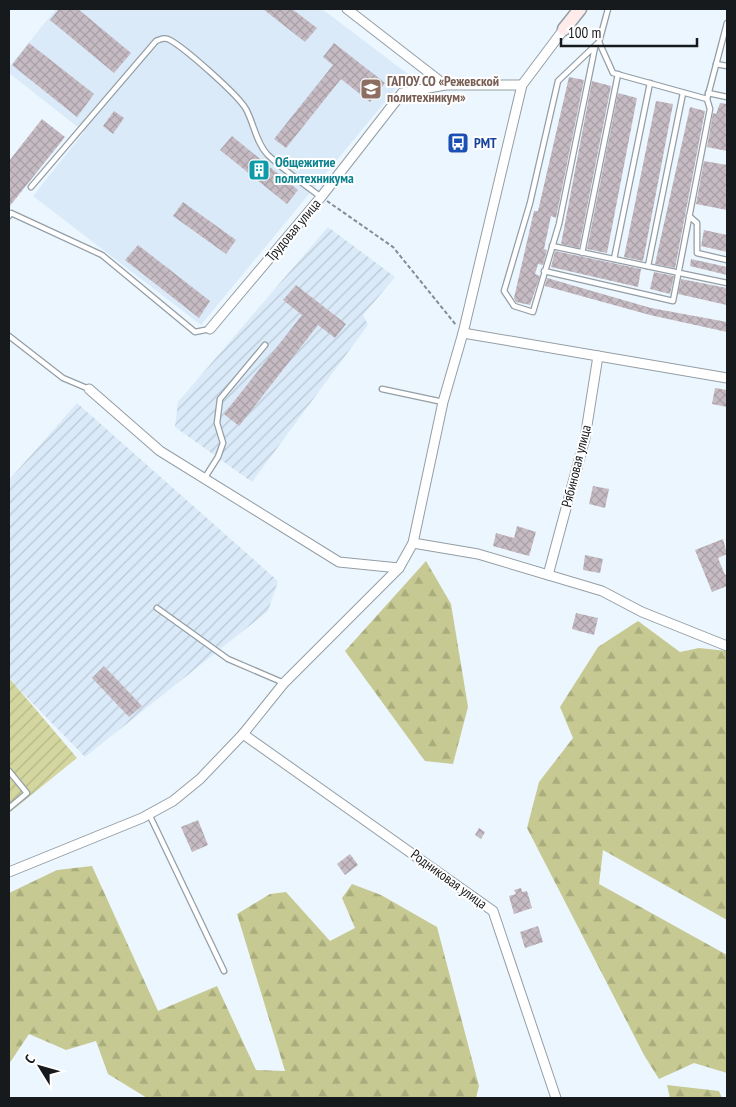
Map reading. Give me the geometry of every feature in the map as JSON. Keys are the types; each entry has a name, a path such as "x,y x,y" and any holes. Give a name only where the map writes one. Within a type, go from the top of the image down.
{"street":[{"path":"347,9 445,85"},
{"path":"9,872 149,814 173,801 200,779 243,734 284,683 399,568 413,543 443,402 463,333 522,85 580,9"},
{"name":"Трудовая улица","path":"210,329 321,197 402,94 445,85 522,85"},
{"path":"463,333 727,378"},
{"name":"Рябиновая улица","path":"548,575 585,438 598,356"},
{"path":"89,389 160,451 339,562 399,568"},
{"path":"413,543 478,554 602,591 642,612 727,646"},
{"name":"Родниковая улица","path":"243,734 493,911 556,1098"}],"lane":[{"path":"595,47 559,224 533,312 514,306 504,291 530,203 558,81 599,42 608,9"},
{"path":"544,271 673,301 710,110 706,99 726,36 727,24"},
{"path":"31,187 156,41 163,38 169,39 182,49 246,108 259,143 267,153 321,197"},
{"path":"599,42 613,73 706,99"},
{"path":"716,64 727,66"},
{"path":"582,253 618,74"},
{"path":"614,259 650,83"},
{"path":"648,266 683,92"},
{"path":"708,93 727,96"},
{"path":"9,216 11,213 102,256 195,332 210,329"},
{"path":"689,216 697,223 696,253 727,260"},
{"path":"552,246 727,283"},
{"path":"9,336 63,378 89,389"},
{"path":"204,480 218,457 223,442 217,423 220,400 265,345"},
{"path":"382,390 443,402"},
{"path":"157,608 228,660 284,683"},
{"path":"9,772 27,793 9,808"},
{"path":"149,814 224,971"}],"path":[{"path":"321,197 393,247 463,333"}],"shaded area":[{"path":"56,9 322,9 408,74 201,325 33,196 84,132 9,73 9,67"},
{"path":"328,227 395,277 363,315 368,325 252,482 175,427 178,402"},
{"path":"77,403 278,581 268,611 85,757 9,679 9,480"}],"green space":[{"path":"426,561 451,604 468,707 453,764 425,761 345,651"},
{"path":"638,621 680,652 699,648 727,651 727,920 603,850 599,884 727,955 727,1073 694,1063 659,1079 644,1055 527,828 539,782 573,738 560,707 598,647"},
{"path":"9,678 77,758 9,813"},
{"path":"92,866 158,1011 217,986 256,1070 285,1071 237,914 270,894 286,892 330,941 355,928 342,898 352,884 381,895 437,927 479,1086 476,1098 147,1098 108,1074 96,1041 66,1050 29,1034 9,1064 9,893 57,870"},
{"path":"667,1085 719,1091 722,1098 670,1098"}],"building":[{"path":"59,9 78,9 131,53 114,73 50,20"},
{"path":"263,9 292,9 317,28 305,42"},
{"path":"29,43 94,94 77,117 12,65"},
{"path":"334,43 385,83 370,102 341,79 286,148 274,139 333,65 323,57"},
{"path":"569,77 584,80 556,218 551,216 544,249 547,250 543,265 538,264 535,274 540,276 530,305 516,302 514,298 534,211 538,211"},
{"path":"592,81 611,86 579,248 561,244"},
{"path":"618,93 637,98 607,253 587,249"},
{"path":"656,101 673,104 643,261 624,257"},
{"path":"720,103 727,104 727,151 707,147 713,113 716,114"},
{"path":"690,107 705,111 675,268 655,264"},
{"path":"114,111 124,118 113,134 103,126"},
{"path":"42,119 65,137 9,207 9,161"},
{"name":"Общежитие политехникума","path":"232,136 298,190 287,204 220,150"},
{"path":"704,161 727,165 727,210 696,204"},
{"path":"183,202 236,240 226,254 173,216"},
{"path":"704,230 727,235 727,252 701,246"},
{"path":"138,245 210,301 199,318 125,260"},
{"path":"555,251 641,269 638,287 551,267"},
{"path":"691,259 727,267 727,275 690,266"},
{"path":"654,272 674,276 670,294 650,289"},
{"path":"547,278 651,308 727,322 727,332 650,315 545,286"},
{"path":"681,279 727,288 727,305 678,294"},
{"path":"296,285 346,324 335,338 318,325 239,426 224,414 302,315 283,300"},
{"path":"715,388 727,390 727,407 712,404"},
{"path":"593,486 609,489 605,508 589,504"},
{"path":"517,526 536,532 529,556 493,546 496,533 514,538"},
{"path":"723,539 727,554 718,558 725,575 727,574 727,586 712,592 695,550"},
{"path":"585,555 603,559 600,573 583,570"},
{"path":"576,613 598,618 594,635 572,629"},
{"path":"104,666 142,706 129,717 92,678"},
{"path":"198,820 208,845 192,852 181,827"},
{"path":"479,828 485,832 481,839 475,835"},
{"path":"350,854 358,865 345,875 337,864"},
{"path":"521,888 522,892 527,891 532,908 514,914 509,896 516,894 514,890"},
{"path":"538,926 543,942 525,948 520,932"}],"place":[{"name":"ГАПОУ СО «Режевской политехникум»","path":"371,89"},
{"name":"РМТ","path":"458,143"},
{"name":"Общежитие политехникума","path":"259,170"}]}
